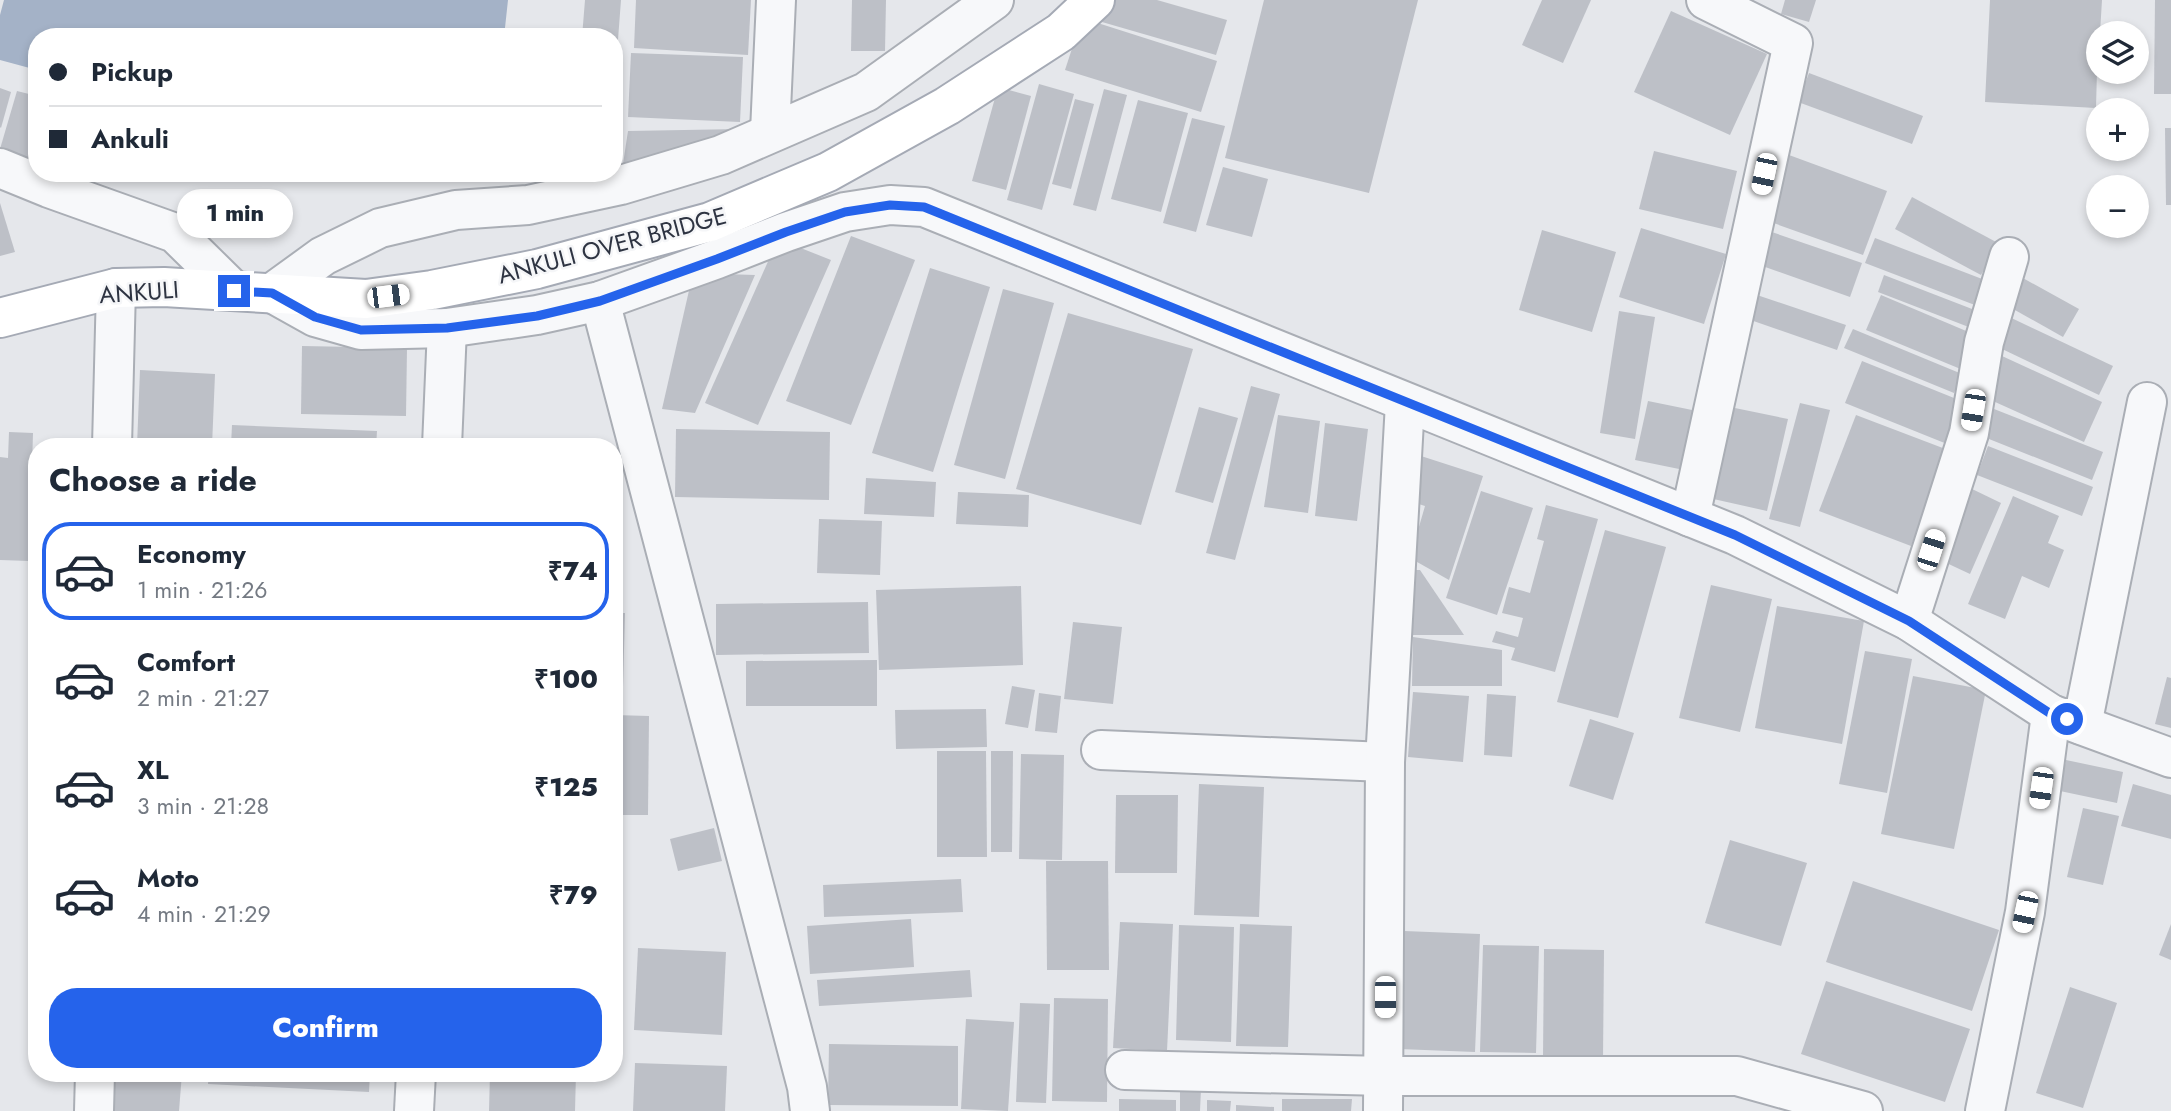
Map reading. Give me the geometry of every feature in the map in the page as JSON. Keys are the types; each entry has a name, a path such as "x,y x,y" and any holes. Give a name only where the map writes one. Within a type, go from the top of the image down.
{"main road":[{"name":"ANKULI OVER BRIDGE","path":"366,299 432,290 537,269 710,222 828,172 947,106 1061,32 1095,0"},
{"name":"ANKULI","path":"0,318 116,288 164,287 366,299"}],"street":[{"path":"770,132 776,0"},
{"path":"994,0 866,92 721,155 621,185 528,205 456,209 380,228 323,256 272,293 315,317 361,330 447,328 537,316 600,301 845,212 890,205 924,207 1735,535 1909,621 2067,719 2171,758"},
{"path":"1690,517 1793,43 1706,0"},
{"path":"0,168 28,179"},
{"path":"34,182 174,233 234,291"},
{"path":"1909,621 1969,433 1984,342 2009,257"},
{"path":"112,438 116,288"},
{"path":"600,301 743,840 807,1087 810,1111"},
{"path":"442,438 447,328"},
{"path":"1985,1111 2067,719 2147,402"},
{"path":"1384,1093 1385,762 1405,403"},
{"path":"1101,750 1385,762"},
{"path":"1125,1070 1384,1093 1737,1076 1863,1111"},
{"path":"94,1111 95,1082"},
{"path":"414,1111 416,1082"}],"water":[{"path":"4,0 508,0 505,28 28,28 28,68 0,60 0,15"}],"building":[{"path":"585,0 621,0 619,28 583,28"},
{"path":"636,0 751,0 748,55 634,48"},
{"path":"852,0 886,0 885,51 851,51"},
{"path":"1108,0 1157,0 1227,20 1216,55 1102,22"},
{"path":"1264,0 1418,0 1369,193 1225,158"},
{"path":"1542,0 1591,0 1563,63 1522,45"},
{"path":"1785,0 1816,0 1809,22 1781,14"},
{"path":"1990,0 2102,0 2101,21 2086,21 2086,84 2097,84 2096,98 2086,98 2086,107 1985,102"},
{"path":"2155,0 2171,0 2171,94 2154,94"},
{"path":"1671,11 1767,54 1730,135 1634,92"},
{"path":"1082,18 1217,61 1201,112 1065,70"},
{"path":"631,53 743,57 740,122 628,117"},
{"path":"1809,73 1923,116 1912,144 1798,102"},
{"path":"1039,84 1074,94 1042,210 1007,200"},
{"path":"998,87 1031,96 1006,190 972,181"},
{"path":"0,88 11,92 1,128 0,127"},
{"path":"1104,89 1127,95 1096,211 1073,205"},
{"path":"17,91 28,94 28,166 0,158 0,149"},
{"path":"1075,99 1094,104 1071,189 1052,184"},
{"path":"1138,100 1188,113 1161,212 1111,199"},
{"path":"1192,118 1225,126 1196,232 1163,223"},
{"path":"2165,128 2171,128 2171,205 2166,205"},
{"path":"740,129 623,176 628,131"},
{"path":"1654,151 1737,171 1723,229 1639,209"},
{"path":"1789,155 1887,191 1863,255 1765,220"},
{"path":"1223,167 1268,179 1252,237 1206,225"},
{"path":"1912,197 1998,243 1981,275 1895,229"},
{"path":"0,203 15,252 0,256"},
{"path":"1641,228 1726,254 1704,324 1619,297"},
{"path":"1763,229 1862,263 1850,297 1751,262"},
{"path":"1542,230 1616,252 1592,332 1519,310"},
{"path":"851,236 915,260 851,425 786,401"},
{"path":"1875,238 1990,282 1980,307 1865,263"},
{"path":"778,239 831,260 758,425 705,403"},
{"path":"930,268 990,287 933,472 872,453"},
{"path":"693,273 755,275 695,413 662,409"},
{"path":"1884,275 1985,314 1979,331 1878,292"},
{"path":"2021,277 2079,309 2063,337 2006,305"},
{"path":"1003,289 1054,303 1005,479 954,465"},
{"path":"1751,293 1846,325 1837,350 1742,317"},
{"path":"1881,295 1978,336 1963,370 1866,330"},
{"path":"1619,311 1655,317 1635,439 1600,433"},
{"path":"1068,313 1193,349 1141,525 1016,489"},
{"path":"2003,314 2113,366 2099,395 2000,348"},
{"path":"1853,329 1962,374 1954,393 1844,348"},
{"path":"302,346 407,348 406,416 301,414"},
{"path":"2002,356 2102,402 2084,442 1984,397"},
{"path":"1862,361 1969,404 1952,446 1845,403"},
{"path":"140,370 215,374 212,438 137,438"},
{"path":"1251,386 1280,394 1235,560 1206,553"},
{"path":"1648,401 1697,411 1684,470 1635,460"},
{"path":"1800,403 1830,410 1800,527 1769,519"},
{"path":"1199,407 1238,418 1213,503 1175,492"},
{"path":"1730,407 1788,419 1767,511 1709,498"},
{"path":"1989,407 2103,452 2092,480 1979,435"},
{"path":"1278,415 1320,421 1308,513 1264,507"},
{"path":"1856,415 1948,450 1911,546 1819,511"},
{"path":"1325,423 1368,429 1357,521 1315,516"},
{"path":"232,425 377,431 377,438 231,438"},
{"path":"676,429 830,432 829,500 675,497"},
{"path":"9,432 33,433 33,438 28,438 28,561 0,560 0,457 8,458"},
{"path":"1988,446 2093,487 2082,516 1977,475"},
{"path":"1421,456 1483,476 1449,580 1410,558 1425,506 1406,500"},
{"path":"866,478 936,482 934,517 864,514"},
{"path":"1970,488 2001,503 1970,574 1938,559"},
{"path":"1481,491 1533,508 1497,615 1446,598"},
{"path":"958,492 1029,495 1028,527 956,524"},
{"path":"2013,496 2059,516 2048,543 2064,550 2049,588 2022,576 2005,619 1968,604"},
{"path":"1546,505 1598,519 1555,672 1511,660 1515,648 1492,642 1496,631 1518,637 1523,618 1502,613 1509,587 1530,593 1544,541 1537,539"},
{"path":"819,519 882,521 880,575 817,573"},
{"path":"1605,530 1666,547 1618,718 1557,702"},
{"path":"1404,570 1420,570 1464,635 1404,635"},
{"path":"1711,585 1772,599 1740,732 1679,718"},
{"path":"1021,586 1023,665 879,670 876,590"},
{"path":"868,602 869,653 716,655 716,604"},
{"path":"1777,606 1864,621 1842,744 1755,728"},
{"path":"623,613 625,613 623,687"},
{"path":"1073,622 1122,627 1113,704 1064,699"},
{"path":"1413,637 1502,650 1502,686 1412,686"},
{"path":"1865,651 1912,659 1887,793 1839,784"},
{"path":"877,660 877,706 746,706 746,661"},
{"path":"1913,676 1986,690 1954,849 1881,834"},
{"path":"2167,677 2171,678 2171,728 2155,724"},
{"path":"1012,686 1035,690 1028,728 1005,724"},
{"path":"1413,692 1469,696 1463,762 1408,757"},
{"path":"1039,693 1061,696 1057,733 1035,731"},
{"path":"1487,694 1516,696 1512,757 1484,755"},
{"path":"986,709 987,747 896,749 895,710"},
{"path":"623,715 649,716 648,815 623,815"},
{"path":"1590,719 1634,733 1613,800 1569,786"},
{"path":"937,751 986,751 987,857 937,857"},
{"path":"991,751 1013,751 1012,852 991,852"},
{"path":"1021,754 1064,755 1062,860 1019,859"},
{"path":"2066,760 2123,772 2117,803 2060,791"},
{"path":"1199,784 1264,787 1259,917 1194,915"},
{"path":"2133,784 2171,795 2171,839 2121,826"},
{"path":"1116,795 1178,795 1177,873 1115,873"},
{"path":"2083,808 2119,816 2103,885 2067,877"},
{"path":"714,828 722,861 678,871 670,839"},
{"path":"1730,840 1807,863 1781,946 1705,923"},
{"path":"1046,861 1108,861 1109,970 1047,970"},
{"path":"961,879 963,912 824,917 823,885"},
{"path":"1853,881 1999,930 1972,1011 1826,962"},
{"path":"911,919 914,967 810,974 807,926"},
{"path":"1120,922 1173,924 1167,1051 1113,1048"},
{"path":"1240,924 1292,926 1288,1047 1236,1046"},
{"path":"2171,924 2171,960 2159,955"},
{"path":"1179,925 1234,927 1231,1042 1176,1040"},
{"path":"1404,931 1480,934 1475,1052 1399,1049"},
{"path":"1483,945 1539,946 1536,1053 1480,1052"},
{"path":"638,948 726,952 722,1035 634,1030"},
{"path":"1544,949 1604,950 1603,1058 1543,1058"},
{"path":"970,970 972,997 819,1006 817,980"},
{"path":"1826,981 1970,1029 1945,1102 1801,1054"},
{"path":"2070,987 2117,1003 2083,1108 2036,1093"},
{"path":"1054,998 1108,999 1107,1102 1052,1101"},
{"path":"1020,1003 1050,1004 1046,1103 1016,1102"},
{"path":"966,1019 1014,1022 1008,1111 961,1109"},
{"path":"829,1044 958,1046 958,1106 828,1105"},
{"path":"635,1063 727,1066 725,1111 633,1111"},
{"path":"112,1082 181,1082 179,1111 110,1111"},
{"path":"208,1082 370,1082 369,1092"},
{"path":"490,1082 576,1082 575,1111 489,1111"},
{"path":"1180,1088 1201,1088 1200,1111 1180,1111"},
{"path":"1119,1099 1176,1100 1176,1111 1119,1111"},
{"path":"1282,1099 1352,1099 1351,1111 1282,1111"},
{"path":"1207,1100 1231,1101 1230,1111 1207,1111"},
{"path":"1236,1105 1274,1107 1274,1111 1236,1111"}],"route":[{"path":"234,291 272,293 315,317 361,330 447,328 537,316 600,301 845,212 890,205 924,207 1735,535 1909,621 2051,714 2067,719"}]}
